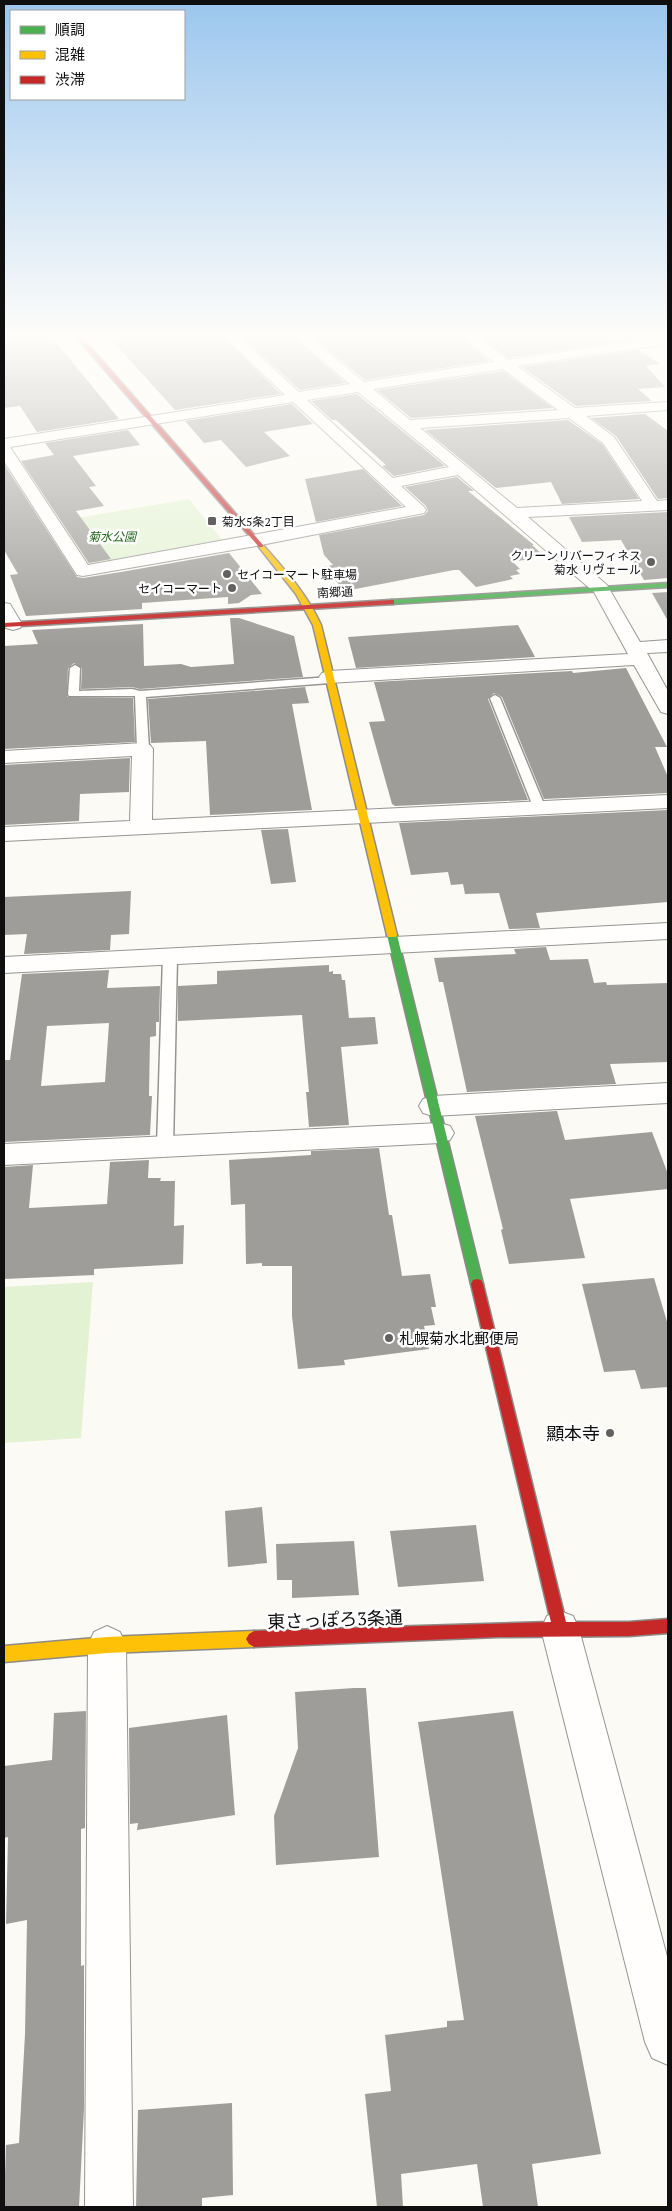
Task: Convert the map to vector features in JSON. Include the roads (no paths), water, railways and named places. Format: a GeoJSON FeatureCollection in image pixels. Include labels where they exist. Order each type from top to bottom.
{"type":"FeatureCollection","features":[{"type":"Feature","properties":{"kind":"street"},"geometry":{"type":"LineString","coordinates":[[4,443],[27,439]]}},
{"type":"Feature","properties":{"kind":"street"},"geometry":{"type":"LineString","coordinates":[[168,439],[295,586],[310,607],[317,625],[560,1629],[668,2042]]}},
{"type":"Feature","properties":{"kind":"street"},"geometry":{"type":"LineString","coordinates":[[4,449],[83,571],[418,510],[343,439]]}},
{"type":"Feature","properties":{"kind":"street"},"geometry":{"type":"LineString","coordinates":[[424,439],[601,589],[668,706]]}},
{"type":"Feature","properties":{"kind":"street"},"geometry":{"type":"LineString","coordinates":[[608,439],[660,505]]}},
{"type":"Feature","properties":{"kind":"street"},"geometry":{"type":"LineString","coordinates":[[391,483],[460,470]]}},
{"type":"Feature","properties":{"kind":"street"},"geometry":{"type":"LineString","coordinates":[[513,513],[660,505]]}},
{"type":"Feature","properties":{"kind":"street","name":"南郷通"},"geometry":{"type":"LineString","coordinates":[[8,625],[668,585]]}},
{"type":"Feature","properties":{"kind":"street"},"geometry":{"type":"LineString","coordinates":[[4,608],[8,625]]}},
{"type":"Feature","properties":{"kind":"street"},"geometry":{"type":"LineString","coordinates":[[329,679],[638,654],[668,646]]}},
{"type":"Feature","properties":{"kind":"street"},"geometry":{"type":"LineString","coordinates":[[4,757],[143,749],[141,827]]}},
{"type":"Feature","properties":{"kind":"street"},"geometry":{"type":"LineString","coordinates":[[4,834],[668,802]]}},
{"type":"Feature","properties":{"kind":"street"},"geometry":{"type":"LineString","coordinates":[[4,965],[668,931]]}},
{"type":"Feature","properties":{"kind":"street"},"geometry":{"type":"LineString","coordinates":[[433,1106],[668,1093]]}},
{"type":"Feature","properties":{"kind":"street"},"geometry":{"type":"LineString","coordinates":[[4,1155],[440,1133]]}},
{"type":"Feature","properties":{"kind":"street","name":"東さっぽろ3条通"},"geometry":{"type":"LineString","coordinates":[[4,1654],[107,1645],[498,1630],[668,1626]]}},
{"type":"Feature","properties":{"kind":"street"},"geometry":{"type":"LineString","coordinates":[[107,1645],[109,2207]]}},
{"type":"Feature","properties":{"kind":"lane"},"geometry":{"type":"LineString","coordinates":[[75,668],[73,694],[132,692],[140,694],[329,679]]}},
{"type":"Feature","properties":{"kind":"lane"},"geometry":{"type":"LineString","coordinates":[[140,694],[143,749]]}},
{"type":"Feature","properties":{"kind":"lane"},"geometry":{"type":"LineString","coordinates":[[495,698],[540,809]]}},
{"type":"Feature","properties":{"kind":"lane"},"geometry":{"type":"LineString","coordinates":[[165,1147],[170,957]]}},
{"type":"Feature","properties":{"kind":"place","name":"菊水5条2丁目"},"geometry":{"type":"Point","coordinates":[212,521]}},
{"type":"Feature","properties":{"kind":"place","name":"クリーンリバーフィネス 菊水 リヴェール"},"geometry":{"type":"Point","coordinates":[651,562]}},
{"type":"Feature","properties":{"kind":"place","name":"セイコーマート駐車場"},"geometry":{"type":"Point","coordinates":[227,574]}},
{"type":"Feature","properties":{"kind":"place","name":"セイコーマート"},"geometry":{"type":"Point","coordinates":[232,588]}},
{"type":"Feature","properties":{"kind":"place","name":"札幌菊水北郵便局"},"geometry":{"type":"Point","coordinates":[389,1338]}},
{"type":"Feature","properties":{"kind":"place","name":"顯本寺"},"geometry":{"type":"Point","coordinates":[610,1433]}},
{"type":"Feature","properties":{"kind":"park label","name":"菊水公園"},"geometry":{"type":"Point","coordinates":[112,536]}}]}
